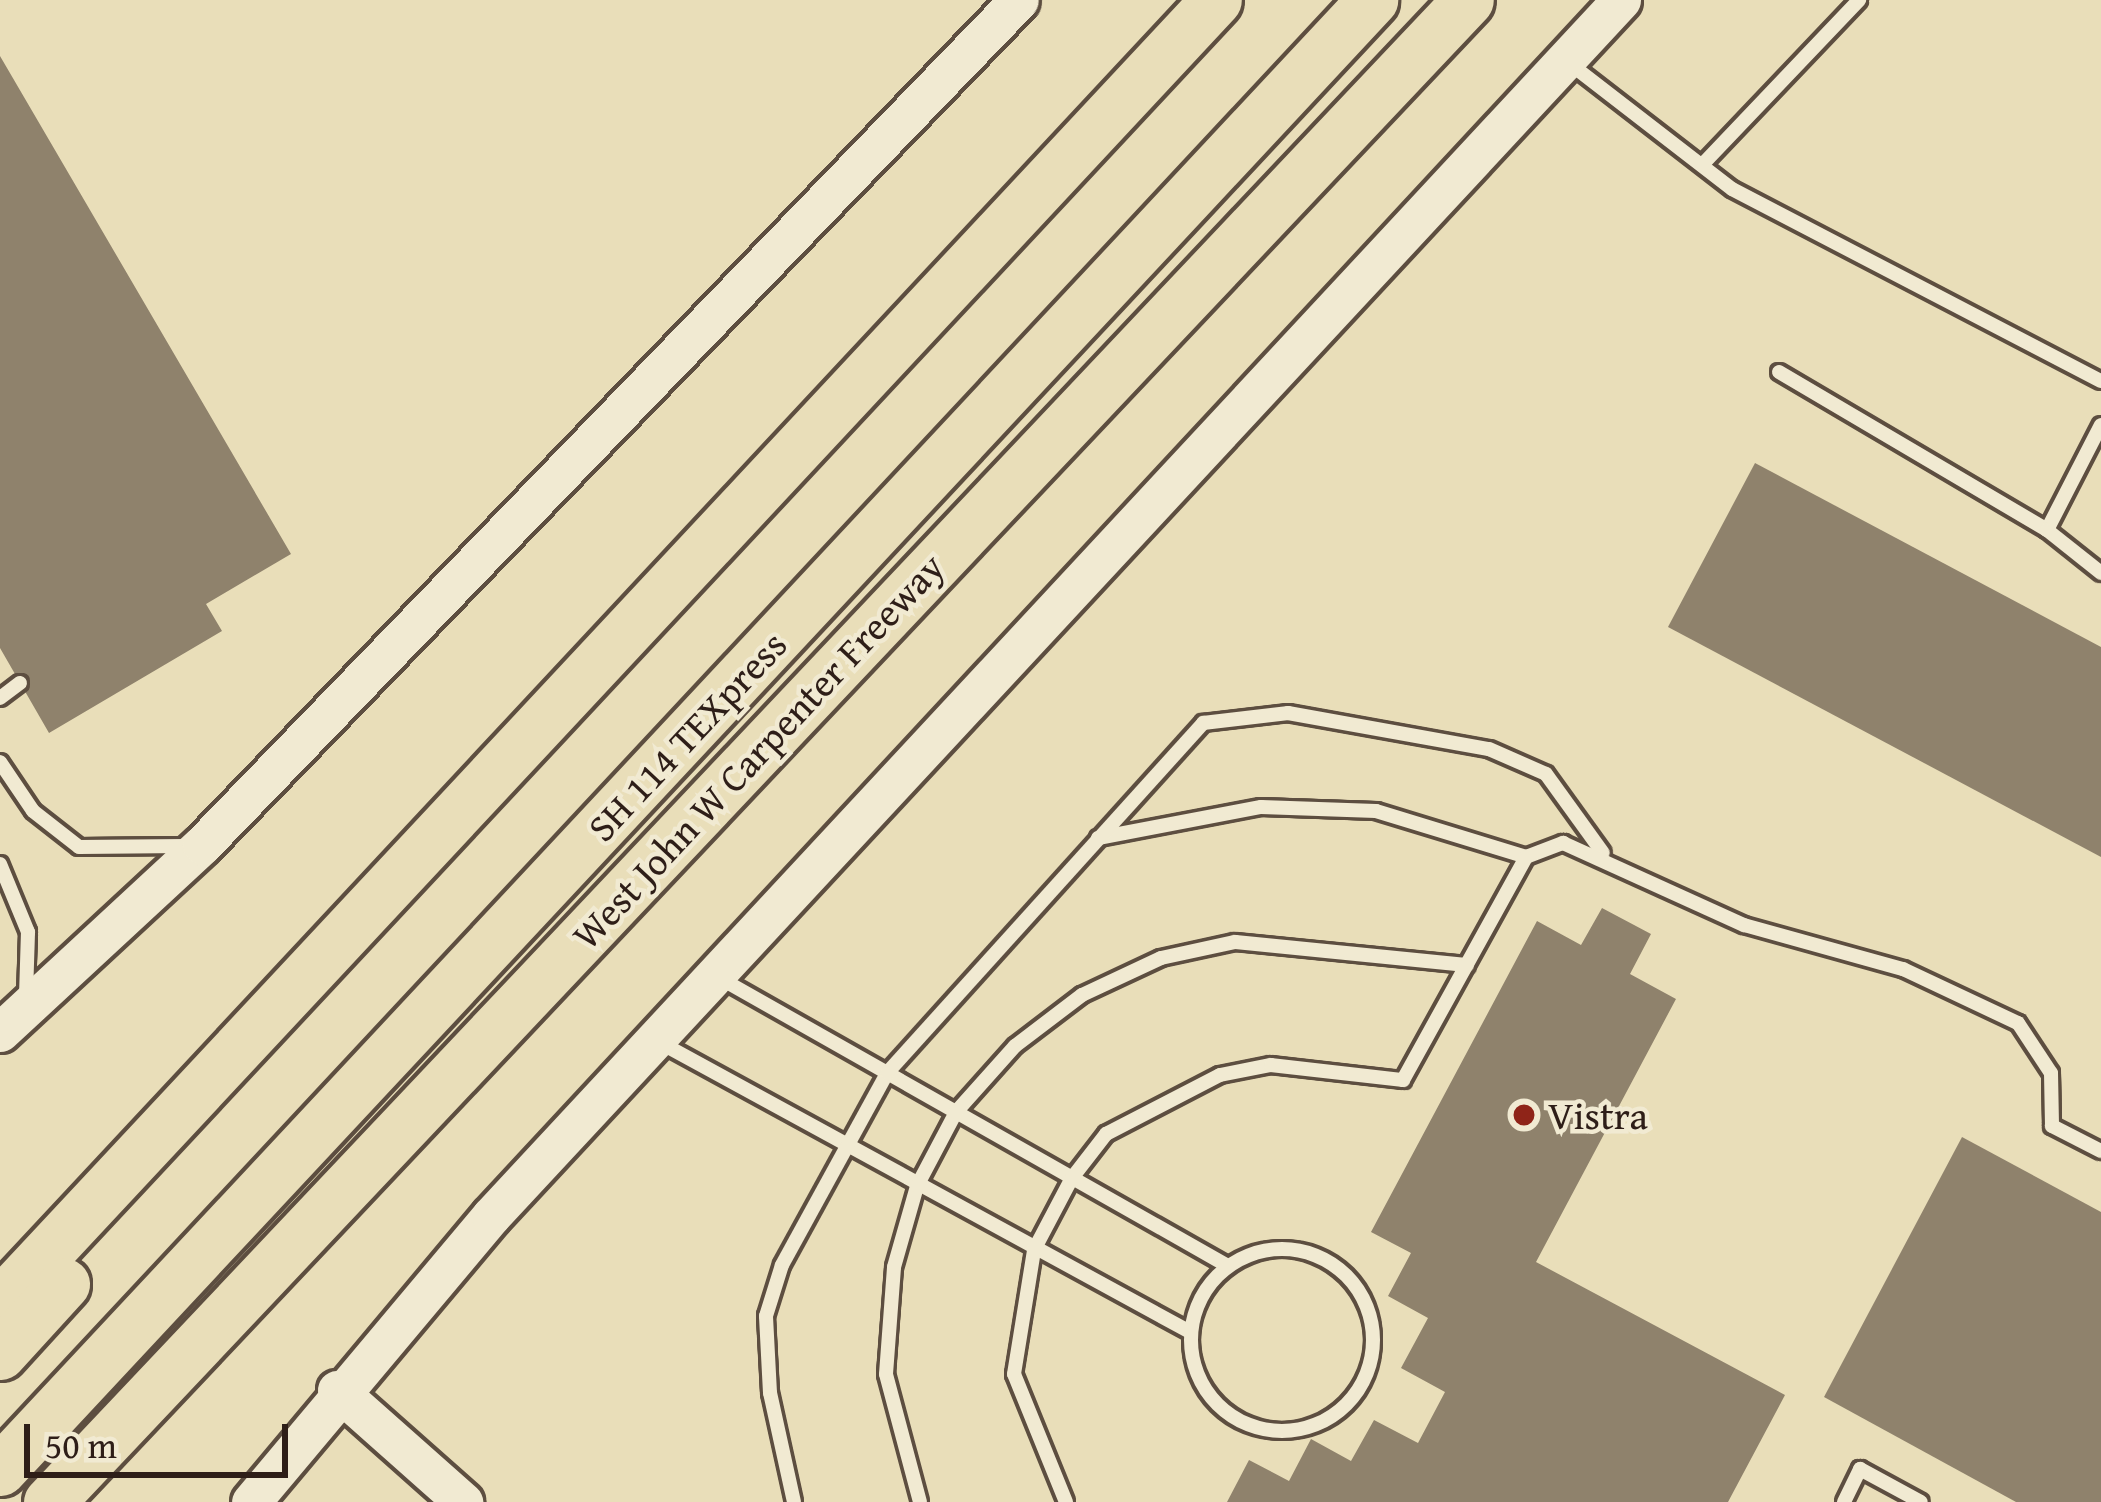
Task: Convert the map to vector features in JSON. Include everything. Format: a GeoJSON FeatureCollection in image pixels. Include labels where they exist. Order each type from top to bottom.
{"type":"FeatureCollection","features":[{"type":"Feature","properties":{"kind":"highway"},"geometry":{"type":"LineString","coordinates":[[0,1303],[1216,0]]}},
{"type":"Feature","properties":{"kind":"highway","name":"SH 114 TEXpress"},"geometry":{"type":"LineString","coordinates":[[0,1470],[1051,352],[1372,0]]}},
{"type":"Feature","properties":{"kind":"highway"},"geometry":{"type":"LineString","coordinates":[[1051,352],[1411,0]]}},
{"type":"Feature","properties":{"kind":"highway","name":"West John W Carpenter Freeway"},"geometry":{"type":"LineString","coordinates":[[49,1502],[1468,0]]}},
{"type":"Feature","properties":{"kind":"highway"},"geometry":{"type":"LineString","coordinates":[[0,1354],[107,1238],[131,1166]]}},
{"type":"Feature","properties":{"kind":"main road"},"geometry":{"type":"LineString","coordinates":[[13,1023],[202,845],[1019,0]]}},
{"type":"Feature","properties":{"kind":"main road"},"geometry":{"type":"LineString","coordinates":[[251,1502],[337,1390],[655,1039],[1621,0]]}},
{"type":"Feature","properties":{"kind":"main road"},"geometry":{"type":"LineString","coordinates":[[337,1390],[463,1502]]}},
{"type":"Feature","properties":{"kind":"lane"},"geometry":{"type":"LineString","coordinates":[[1702,165],[1858,0]]}},
{"type":"Feature","properties":{"kind":"lane"},"geometry":{"type":"LineString","coordinates":[[1564,60],[1702,165],[2101,381]]}},
{"type":"Feature","properties":{"kind":"lane"},"geometry":{"type":"LineString","coordinates":[[1779,372],[2047,530],[2101,573]]}},
{"type":"Feature","properties":{"kind":"lane"},"geometry":{"type":"LineString","coordinates":[[2047,530],[2101,425]]}},
{"type":"Feature","properties":{"kind":"lane"},"geometry":{"type":"LineString","coordinates":[[0,698],[20,683]]}},
{"type":"Feature","properties":{"kind":"lane"},"geometry":{"type":"LineString","coordinates":[[794,1502],[766,1316],[843,1148],[887,1073],[1203,723],[1288,713],[1489,748],[1546,774],[1603,853]]}},
{"type":"Feature","properties":{"kind":"lane"},"geometry":{"type":"LineString","coordinates":[[0,762],[33,811],[79,847],[202,845]]}},
{"type":"Feature","properties":{"kind":"lane"},"geometry":{"type":"LineString","coordinates":[[1096,838],[1261,806],[1376,811],[1526,857],[1563,843],[1603,853],[1744,925],[1903,969],[2018,1023],[2051,1072],[2052,1126],[2101,1151]]}},
{"type":"Feature","properties":{"kind":"lane"},"geometry":{"type":"LineString","coordinates":[[1066,1502],[1014,1374],[1034,1250],[1072,1178],[1106,1134],[1220,1075],[1271,1065],[1403,1080],[1526,857]]}},
{"type":"Feature","properties":{"kind":"lane"},"geometry":{"type":"LineString","coordinates":[[0,864],[28,932],[13,1023]]}},
{"type":"Feature","properties":{"kind":"lane"},"geometry":{"type":"LineString","coordinates":[[920,1502],[886,1356],[917,1186],[956,1112],[1082,995],[1161,958],[1234,942],[1467,964]]}},
{"type":"Feature","properties":{"kind":"lane"},"geometry":{"type":"LineString","coordinates":[[714,975],[1228,1266],[1296,1248],[1348,1276],[1373,1330],[1360,1388],[1313,1426],[1253,1427],[1205,1391],[1190,1332],[1228,1266]]}},
{"type":"Feature","properties":{"kind":"lane"},"geometry":{"type":"LineString","coordinates":[[655,1039],[843,1148],[1190,1332]]}},
{"type":"Feature","properties":{"kind":"lane"},"geometry":{"type":"LineString","coordinates":[[1844,1502],[1860,1469],[1921,1502]]}},
{"type":"Feature","properties":{"kind":"building"},"geometry":{"type":"Polygon","coordinates":[[[0,56],[291,554],[206,604],[222,631],[49,733],[0,648],[0,56]]]}},
{"type":"Feature","properties":{"kind":"building"},"geometry":{"type":"Polygon","coordinates":[[[1755,463],[2101,647],[2101,857],[1668,627],[1755,463]]]}},
{"type":"Feature","properties":{"kind":"building","name":"Vistra"},"geometry":{"type":"Polygon","coordinates":[[[1602,908],[1651,934],[1630,974],[1676,999],[1536,1262],[1785,1395],[1728,1502],[1227,1502],[1249,1460],[1289,1481],[1311,1439],[1351,1461],[1374,1420],[1418,1443],[1445,1392],[1401,1368],[1428,1318],[1388,1296],[1411,1253],[1371,1232],[1537,921],[1581,945],[1602,908]]]}},
{"type":"Feature","properties":{"kind":"building"},"geometry":{"type":"Polygon","coordinates":[[[1962,1137],[2101,1212],[2101,1502],[2016,1502],[1824,1397],[1962,1137]]]}},
{"type":"Feature","properties":{"kind":"place","name":"Vistra"},"geometry":{"type":"Point","coordinates":[1524,1115]}}]}
